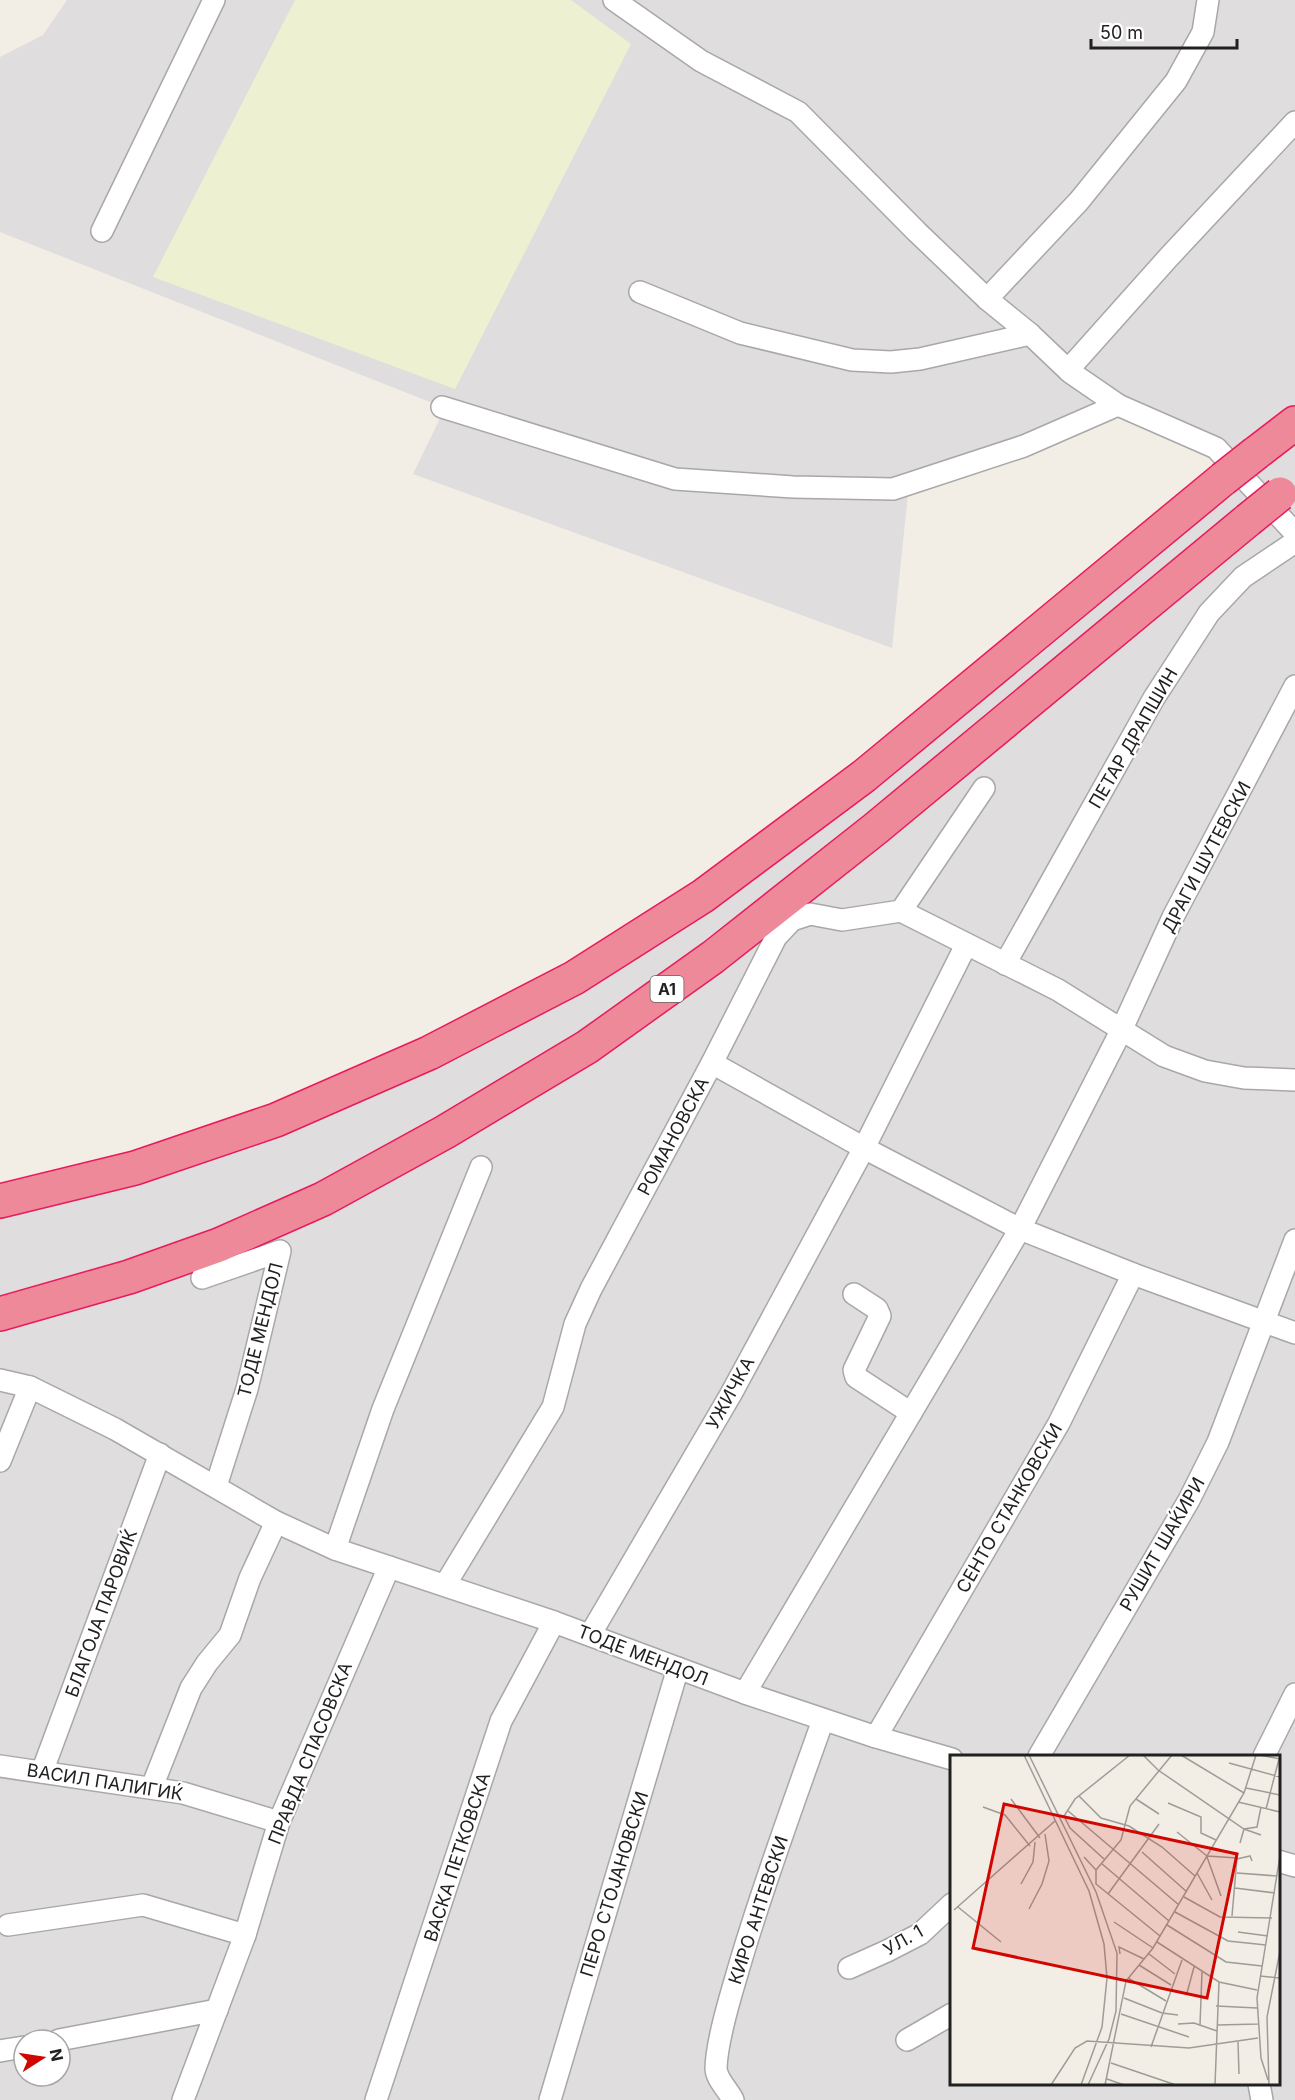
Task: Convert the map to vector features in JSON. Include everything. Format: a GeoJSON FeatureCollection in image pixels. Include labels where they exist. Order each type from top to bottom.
{"type":"FeatureCollection","features":[{"type":"Feature","properties":{"kind":"highway"},"geometry":{"type":"LineString","coordinates":[[0,1201],[135,1168],[276,1120],[429,1053],[574,978],[704,896],[864,776],[1223,479],[1295,423]]}},
{"type":"Feature","properties":{"kind":"highway","name":"A1"},"geometry":{"type":"LineString","coordinates":[[0,1314],[141,1273],[219,1245],[323,1199],[445,1132],[587,1047],[713,957],[876,829],[1287,488]]}},
{"type":"Feature","properties":{"kind":"street"},"geometry":{"type":"LineString","coordinates":[[102,231],[214,0]]}},
{"type":"Feature","properties":{"kind":"street"},"geometry":{"type":"LineString","coordinates":[[614,0],[701,61],[798,112],[987,299],[1030,334],[1068,370],[1118,405],[1216,448],[1295,533]]}},
{"type":"Feature","properties":{"kind":"street"},"geometry":{"type":"LineString","coordinates":[[987,299],[1079,201],[1176,81],[1203,32],[1208,0]]}},
{"type":"Feature","properties":{"kind":"street"},"geometry":{"type":"LineString","coordinates":[[1068,370],[1167,258],[1295,122]]}},
{"type":"Feature","properties":{"kind":"street"},"geometry":{"type":"LineString","coordinates":[[640,292],[740,333],[852,360],[891,362],[920,359],[1030,334]]}},
{"type":"Feature","properties":{"kind":"street"},"geometry":{"type":"LineString","coordinates":[[442,407],[675,479],[793,487],[893,489],[1024,446],[1118,405]]}},
{"type":"Feature","properties":{"kind":"street","name":"ПЕТАР ДРАПШИН"},"geometry":{"type":"LineString","coordinates":[[1005,964],[1154,698],[1209,614],[1243,576],[1295,542]]}},
{"type":"Feature","properties":{"kind":"street","name":"ДРАГИ ШУТЕВСКИ"},"geometry":{"type":"LineString","coordinates":[[745,1693],[1020,1229],[1121,1030],[1173,917],[1295,686]]}},
{"type":"Feature","properties":{"kind":"street"},"geometry":{"type":"LineString","coordinates":[[984,788],[901,911],[1058,990],[1164,1056],[1205,1071],[1244,1078],[1295,1080]]}},
{"type":"Feature","properties":{"kind":"street","name":"РОМАНОВСКА"},"geometry":{"type":"LineString","coordinates":[[445,1586],[553,1407],[575,1324],[591,1289],[712,1063],[776,937],[792,920],[810,914],[842,920],[901,911]]}},
{"type":"Feature","properties":{"kind":"street","name":"УЖИЧКА"},"geometry":{"type":"LineString","coordinates":[[590,1635],[731,1394],[864,1148],[966,945]]}},
{"type":"Feature","properties":{"kind":"street"},"geometry":{"type":"LineString","coordinates":[[712,1063],[864,1148],[1020,1229],[1133,1274],[1295,1333]]}},
{"type":"Feature","properties":{"kind":"street"},"geometry":{"type":"LineString","coordinates":[[335,1549],[383,1409],[481,1167]]}},
{"type":"Feature","properties":{"kind":"street","name":"РУШИТ ШАЌИРИ"},"geometry":{"type":"LineString","coordinates":[[1040,1755],[1189,1500],[1218,1442],[1295,1240]]}},
{"type":"Feature","properties":{"kind":"street","name":"ТОДЕ МЕНДОЛ"},"geometry":{"type":"LineString","coordinates":[[202,1278],[280,1251],[247,1389],[216,1486]]}},
{"type":"Feature","properties":{"kind":"street","name":"СЕНТО СТАНКОВСКИ"},"geometry":{"type":"LineString","coordinates":[[876,1737],[1059,1423],[1133,1274]]}},
{"type":"Feature","properties":{"kind":"street"},"geometry":{"type":"LineString","coordinates":[[854,1294],[877,1309],[880,1316],[854,1370],[856,1377],[911,1413]]}},
{"type":"Feature","properties":{"kind":"street","name":"ТОДЕ МЕНДОЛ"},"geometry":{"type":"LineString","coordinates":[[0,1380],[30,1387],[115,1429],[276,1522],[335,1549],[554,1622],[823,1720],[950,1759]]}},
{"type":"Feature","properties":{"kind":"street"},"geometry":{"type":"LineString","coordinates":[[0,1461],[30,1387]]}},
{"type":"Feature","properties":{"kind":"street","name":"БЛАГОЈА ПАРОВИЌ"},"geometry":{"type":"LineString","coordinates":[[42,1772],[160,1454]]}},
{"type":"Feature","properties":{"kind":"street"},"geometry":{"type":"LineString","coordinates":[[152,1787],[191,1688],[207,1663],[230,1635],[250,1578],[276,1522]]}},
{"type":"Feature","properties":{"kind":"street","name":"ПРАВДА СПАСОВСКА"},"geometry":{"type":"LineString","coordinates":[[183,2100],[245,1935],[279,1822],[389,1567]]}},
{"type":"Feature","properties":{"kind":"street","name":"ВАСКА ПЕТКОВСКА"},"geometry":{"type":"LineString","coordinates":[[376,2100],[501,1720],[554,1622]]}},
{"type":"Feature","properties":{"kind":"street","name":"ПЕРО СТОЈАНОВСКИ"},"geometry":{"type":"LineString","coordinates":[[550,2100],[678,1668]]}},
{"type":"Feature","properties":{"kind":"street"},"geometry":{"type":"LineString","coordinates":[[1264,1755],[1295,1694]]}},
{"type":"Feature","properties":{"kind":"street","name":"КИРО АНТЕВСКИ"},"geometry":{"type":"LineString","coordinates":[[734,2100],[717,2074],[716,2068],[723,2029],[754,1919],[823,1720]]}},
{"type":"Feature","properties":{"kind":"street","name":"ВАСИЛ ПАЛИГИЌ"},"geometry":{"type":"LineString","coordinates":[[0,1766],[183,1793],[279,1822]]}},
{"type":"Feature","properties":{"kind":"street"},"geometry":{"type":"LineString","coordinates":[[1280,1862],[1295,1866]]}},
{"type":"Feature","properties":{"kind":"street"},"geometry":{"type":"LineString","coordinates":[[8,1925],[143,1905],[245,1935]]}},
{"type":"Feature","properties":{"kind":"street","name":"УЛ. 1"},"geometry":{"type":"LineString","coordinates":[[849,1968],[920,1934],[950,1905]]}},
{"type":"Feature","properties":{"kind":"street"},"geometry":{"type":"LineString","coordinates":[[72,2038],[217,2010]]}},
{"type":"Feature","properties":{"kind":"street"},"geometry":{"type":"LineString","coordinates":[[907,2040],[950,2015]]}},
{"type":"Feature","properties":{"kind":"street"},"geometry":{"type":"LineString","coordinates":[[1259,2085],[1262,2100]]}},
{"type":"Feature","properties":{"kind":"shaded area"},"geometry":{"type":"Polygon","coordinates":[[[67,0],[1295,0],[1295,2100],[0,2100],[0,1201],[276,1120],[703,896],[1223,479],[1216,448],[1118,405],[909,484],[892,648],[413,474],[445,408],[0,232],[0,57],[43,35],[67,0]]]}},
{"type":"Feature","properties":{"kind":"green space"},"geometry":{"type":"Polygon","coordinates":[[[295,0],[571,0],[631,44],[455,389],[153,277],[295,0]]]}}]}
